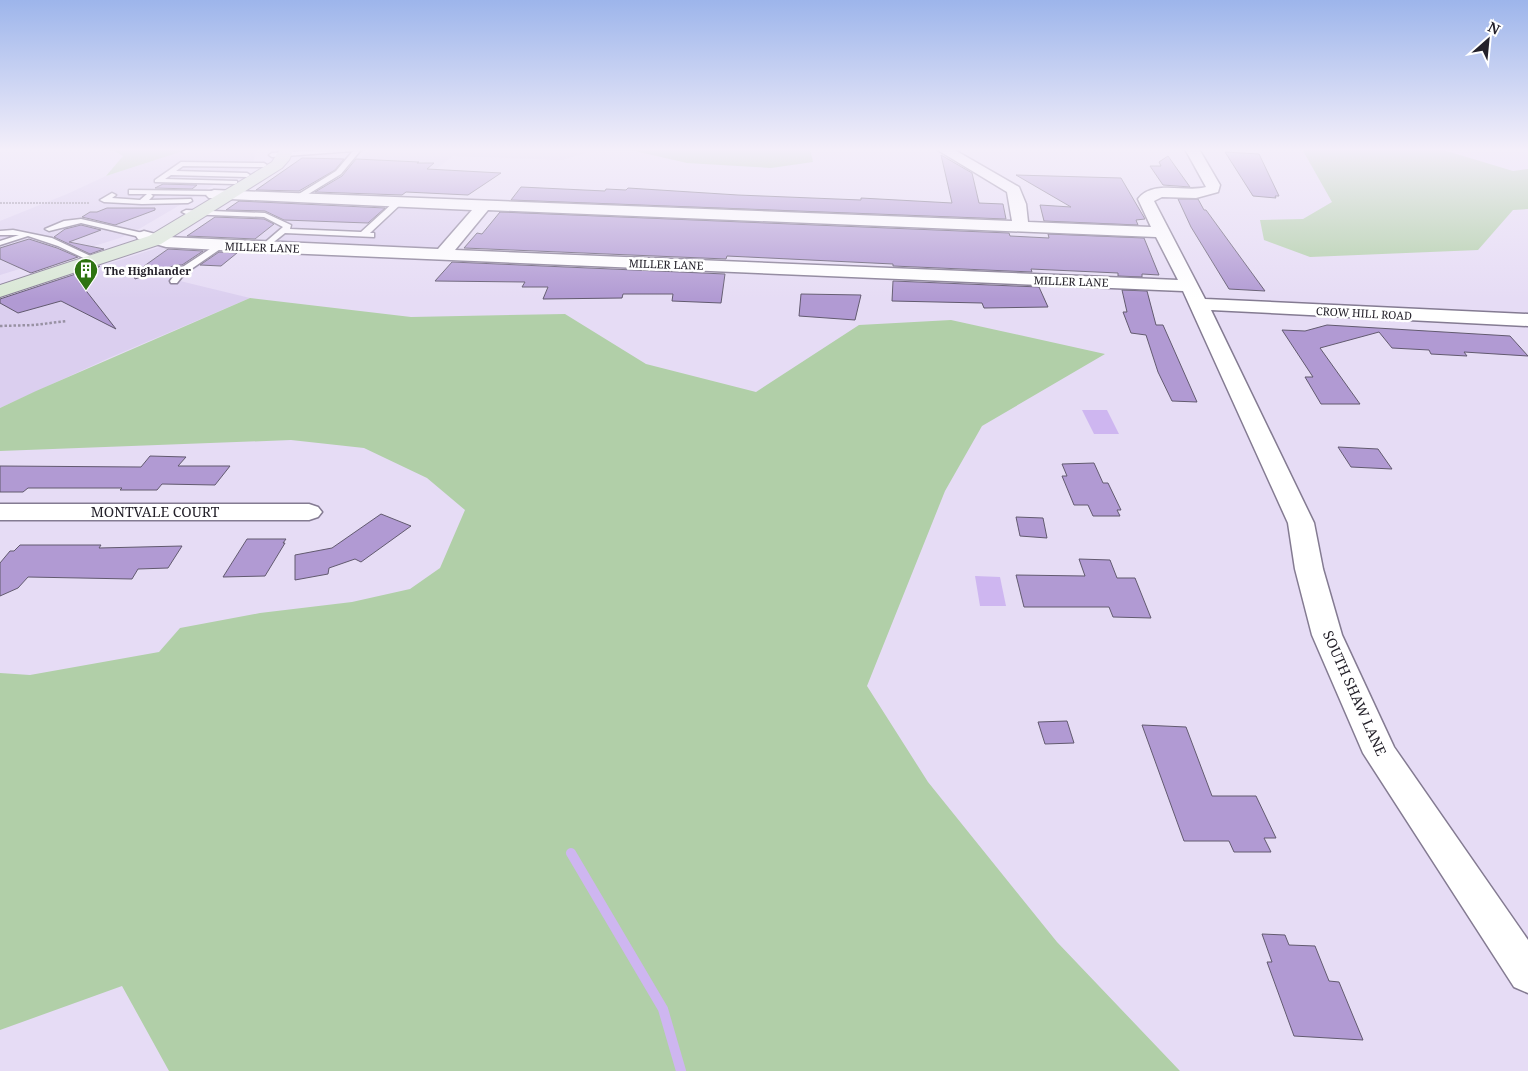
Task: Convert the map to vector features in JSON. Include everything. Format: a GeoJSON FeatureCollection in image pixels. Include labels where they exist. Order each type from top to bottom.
{"type":"FeatureCollection","features":[{"type":"Feature","properties":{"kind":"main road"},"geometry":{"type":"LineString","coordinates":[[0,291],[150,238],[212,199]]}},
{"type":"Feature","properties":{"kind":"main road"},"geometry":{"type":"LineString","coordinates":[[0,284],[91,258]]}},
{"type":"Feature","properties":{"kind":"street"},"geometry":{"type":"LineString","coordinates":[[297,199],[1162,232]]}},
{"type":"Feature","properties":{"kind":"street"},"geometry":{"type":"LineString","coordinates":[[1017,199],[1020,227]]}},
{"type":"Feature","properties":{"kind":"street","name":"SOUTH SHAW LANE"},"geometry":{"type":"LineString","coordinates":[[1146,199],[1194,295],[1301,523],[1309,568],[1327,635],[1380,753],[1528,974]]}},
{"type":"Feature","properties":{"kind":"street"},"geometry":{"type":"LineString","coordinates":[[443,254],[483,206]]}},
{"type":"Feature","properties":{"kind":"street","name":"MILLER LANE"},"geometry":{"type":"LineString","coordinates":[[150,238],[166,242],[443,254],[1194,295]]}},
{"type":"Feature","properties":{"kind":"street","name":"CROW HILL ROAD"},"geometry":{"type":"LineString","coordinates":[[1194,295],[1528,320]]}},
{"type":"Feature","properties":{"kind":"street","name":"MONTVALE COURT"},"geometry":{"type":"LineString","coordinates":[[0,512],[309,512]]}},
{"type":"Feature","properties":{"kind":"lane"},"geometry":{"type":"LineString","coordinates":[[106,199],[104,200],[142,202],[180,199]]}},
{"type":"Feature","properties":{"kind":"lane"},"geometry":{"type":"LineString","coordinates":[[142,202],[146,199]]}},
{"type":"Feature","properties":{"kind":"lane"},"geometry":{"type":"LineString","coordinates":[[225,199],[265,215],[288,227],[265,247]]}},
{"type":"Feature","properties":{"kind":"lane"},"geometry":{"type":"LineString","coordinates":[[363,235],[398,203]]}},
{"type":"Feature","properties":{"kind":"lane"},"geometry":{"type":"LineString","coordinates":[[49,229],[81,221],[150,238]]}},
{"type":"Feature","properties":{"kind":"lane"},"geometry":{"type":"LineString","coordinates":[[283,231],[372,235],[355,250]]}},
{"type":"Feature","properties":{"kind":"lane"},"geometry":{"type":"LineString","coordinates":[[0,233],[16,232],[31,234],[91,258]]}},
{"type":"Feature","properties":{"kind":"lane"},"geometry":{"type":"LineString","coordinates":[[0,244],[31,234]]}},
{"type":"Feature","properties":{"kind":"lane"},"geometry":{"type":"LineString","coordinates":[[174,281],[181,272],[222,245]]}},
{"type":"Feature","properties":{"kind":"path"},"geometry":{"type":"LineString","coordinates":[[0,326],[67,321]]}},
{"type":"Feature","properties":{"kind":"shaded area"},"geometry":{"type":"Polygon","coordinates":[[[55,199],[190,199],[120,238],[0,275],[0,221],[55,199]]]}},
{"type":"Feature","properties":{"kind":"shaded area"},"geometry":{"type":"Polygon","coordinates":[[[251,202],[473,210],[439,249],[185,237],[232,206],[251,202]]]}},
{"type":"Feature","properties":{"kind":"shaded area"},"geometry":{"type":"Polygon","coordinates":[[[160,247],[227,250],[193,270],[180,281],[250,298],[109,358],[0,408],[0,299],[160,247]]]}},
{"type":"Feature","properties":{"kind":"shaded area"},"geometry":{"type":"Polygon","coordinates":[[[1082,410],[1107,410],[1119,434],[1094,434],[1082,410]]]}},
{"type":"Feature","properties":{"kind":"shaded area"},"geometry":{"type":"Polygon","coordinates":[[[975,576],[1000,577],[1006,606],[980,606],[975,576]]]}},
{"type":"Feature","properties":{"kind":"green space"},"geometry":{"type":"Polygon","coordinates":[[[1330,199],[1528,199],[1528,209],[1513,210],[1478,250],[1310,257],[1264,240],[1260,220],[1303,219],[1332,202],[1330,199]]]}},
{"type":"Feature","properties":{"kind":"green space"},"geometry":{"type":"Polygon","coordinates":[[[250,298],[411,317],[565,314],[646,364],[756,392],[859,325],[951,320],[1105,354],[982,426],[945,491],[867,686],[928,782],[1057,942],[1180,1071],[169,1071],[122,986],[0,1030],[0,673],[30,675],[159,652],[180,628],[260,613],[352,602],[410,589],[440,568],[465,510],[427,478],[364,448],[291,440],[0,451],[0,408],[250,298]]]}},
{"type":"Feature","properties":{"kind":"building"},"geometry":{"type":"Polygon","coordinates":[[[879,199],[952,203],[951,199],[978,199],[979,203],[1003,204],[1006,219],[511,200],[879,199]]]}},
{"type":"Feature","properties":{"kind":"building"},"geometry":{"type":"Polygon","coordinates":[[[1057,199],[1133,199],[1145,219],[1136,220],[1138,225],[1044,221],[1040,205],[1071,207],[1057,199]]]}},
{"type":"Feature","properties":{"kind":"building"},"geometry":{"type":"Polygon","coordinates":[[[1178,199],[1198,199],[1204,210],[1206,210],[1265,291],[1229,289],[1191,227],[1178,199]]]}},
{"type":"Feature","properties":{"kind":"building"},"geometry":{"type":"Polygon","coordinates":[[[239,201],[385,208],[368,223],[284,220],[265,211],[226,210],[239,201]]]}},
{"type":"Feature","properties":{"kind":"building"},"geometry":{"type":"Polygon","coordinates":[[[107,208],[155,208],[155,210],[115,225],[82,217],[90,212],[97,212],[107,208]]]}},
{"type":"Feature","properties":{"kind":"building"},"geometry":{"type":"Polygon","coordinates":[[[500,212],[1009,233],[1010,236],[1049,238],[1048,234],[1144,238],[1159,275],[1142,274],[1142,277],[1118,276],[1118,273],[1031,269],[1032,272],[727,256],[726,259],[464,248],[477,233],[482,234],[500,212]]]}},
{"type":"Feature","properties":{"kind":"building"},"geometry":{"type":"Polygon","coordinates":[[[215,217],[264,219],[274,224],[255,239],[187,236],[215,217]]]}},
{"type":"Feature","properties":{"kind":"building"},"geometry":{"type":"Polygon","coordinates":[[[81,225],[101,230],[69,242],[104,249],[90,254],[54,237],[65,229],[81,225]]]}},
{"type":"Feature","properties":{"kind":"building"},"geometry":{"type":"Polygon","coordinates":[[[29,239],[78,257],[31,273],[0,259],[0,248],[29,239]]]}},
{"type":"Feature","properties":{"kind":"building"},"geometry":{"type":"Polygon","coordinates":[[[168,249],[203,251],[182,265],[176,265],[135,279],[133,274],[168,249]]]}},
{"type":"Feature","properties":{"kind":"building"},"geometry":{"type":"Polygon","coordinates":[[[219,252],[237,253],[221,266],[200,265],[219,252]]]}},
{"type":"Feature","properties":{"kind":"building"},"geometry":{"type":"Polygon","coordinates":[[[452,262],[725,274],[721,303],[672,301],[673,294],[623,294],[622,298],[543,299],[548,287],[522,287],[525,282],[435,281],[452,262]]]}},
{"type":"Feature","properties":{"kind":"building"},"geometry":{"type":"Polygon","coordinates":[[[100,266],[80,283],[116,329],[61,301],[18,313],[0,303],[0,299],[100,266]]]}},
{"type":"Feature","properties":{"kind":"building"},"geometry":{"type":"Polygon","coordinates":[[[893,281],[1039,287],[1048,307],[984,308],[982,303],[892,301],[893,281]]]}},
{"type":"Feature","properties":{"kind":"building"},"geometry":{"type":"Polygon","coordinates":[[[1122,290],[1147,291],[1156,325],[1163,325],[1197,402],[1172,401],[1158,372],[1146,335],[1131,333],[1123,312],[1127,312],[1122,290]]]}},
{"type":"Feature","properties":{"kind":"building"},"geometry":{"type":"Polygon","coordinates":[[[801,294],[861,295],[855,320],[799,316],[801,294]]]}},
{"type":"Feature","properties":{"kind":"building"},"geometry":{"type":"Polygon","coordinates":[[[1327,325],[1510,336],[1528,356],[1464,352],[1467,356],[1431,354],[1429,350],[1392,348],[1379,332],[1320,348],[1360,404],[1321,404],[1305,377],[1313,377],[1282,330],[1305,331],[1327,325]]]}},
{"type":"Feature","properties":{"kind":"building"},"geometry":{"type":"Polygon","coordinates":[[[1338,447],[1378,449],[1392,469],[1351,467],[1338,447]]]}},
{"type":"Feature","properties":{"kind":"building"},"geometry":{"type":"Polygon","coordinates":[[[150,456],[186,457],[178,466],[230,466],[215,485],[162,484],[157,490],[28,488],[23,492],[0,492],[0,466],[141,467],[150,456]]]}},
{"type":"Feature","properties":{"kind":"building"},"geometry":{"type":"Polygon","coordinates":[[[1094,463],[1103,483],[1108,483],[1121,510],[1117,510],[1120,516],[1093,516],[1088,505],[1074,505],[1062,476],[1067,476],[1062,464],[1094,463]]]}},
{"type":"Feature","properties":{"kind":"building"},"geometry":{"type":"Polygon","coordinates":[[[381,514],[411,526],[361,562],[355,559],[329,568],[328,574],[295,580],[295,555],[332,548],[381,514]]]}},
{"type":"Feature","properties":{"kind":"building"},"geometry":{"type":"Polygon","coordinates":[[[1016,517],[1043,518],[1047,538],[1020,536],[1016,517]]]}},
{"type":"Feature","properties":{"kind":"building"},"geometry":{"type":"Polygon","coordinates":[[[247,539],[286,539],[265,576],[223,577],[247,539]]]}},
{"type":"Feature","properties":{"kind":"building"},"geometry":{"type":"Polygon","coordinates":[[[20,545],[101,545],[99,548],[182,546],[168,568],[138,569],[132,579],[28,577],[18,588],[0,596],[0,563],[10,551],[14,551],[20,545]]]}},
{"type":"Feature","properties":{"kind":"building"},"geometry":{"type":"Polygon","coordinates":[[[1079,559],[1110,560],[1117,578],[1135,578],[1151,618],[1113,617],[1109,607],[1024,607],[1016,575],[1085,576],[1079,559]]]}},
{"type":"Feature","properties":{"kind":"building"},"geometry":{"type":"Polygon","coordinates":[[[1067,721],[1074,743],[1045,744],[1038,722],[1067,721]]]}},
{"type":"Feature","properties":{"kind":"building"},"geometry":{"type":"Polygon","coordinates":[[[1142,725],[1186,727],[1212,796],[1256,796],[1276,838],[1264,838],[1271,852],[1234,852],[1229,841],[1184,841],[1142,725]]]}},
{"type":"Feature","properties":{"kind":"building"},"geometry":{"type":"Polygon","coordinates":[[[1262,934],[1285,935],[1289,945],[1315,946],[1329,981],[1339,982],[1363,1040],[1294,1036],[1267,962],[1272,962],[1262,934]]]}},
{"type":"Feature","properties":{"kind":"waterway"},"geometry":{"type":"LineString","coordinates":[[571,853],[663,1009],[681,1071]]}},
{"type":"Feature","properties":{"kind":"place","name":"The Highlander"},"geometry":{"type":"Point","coordinates":[86,291]}}]}
